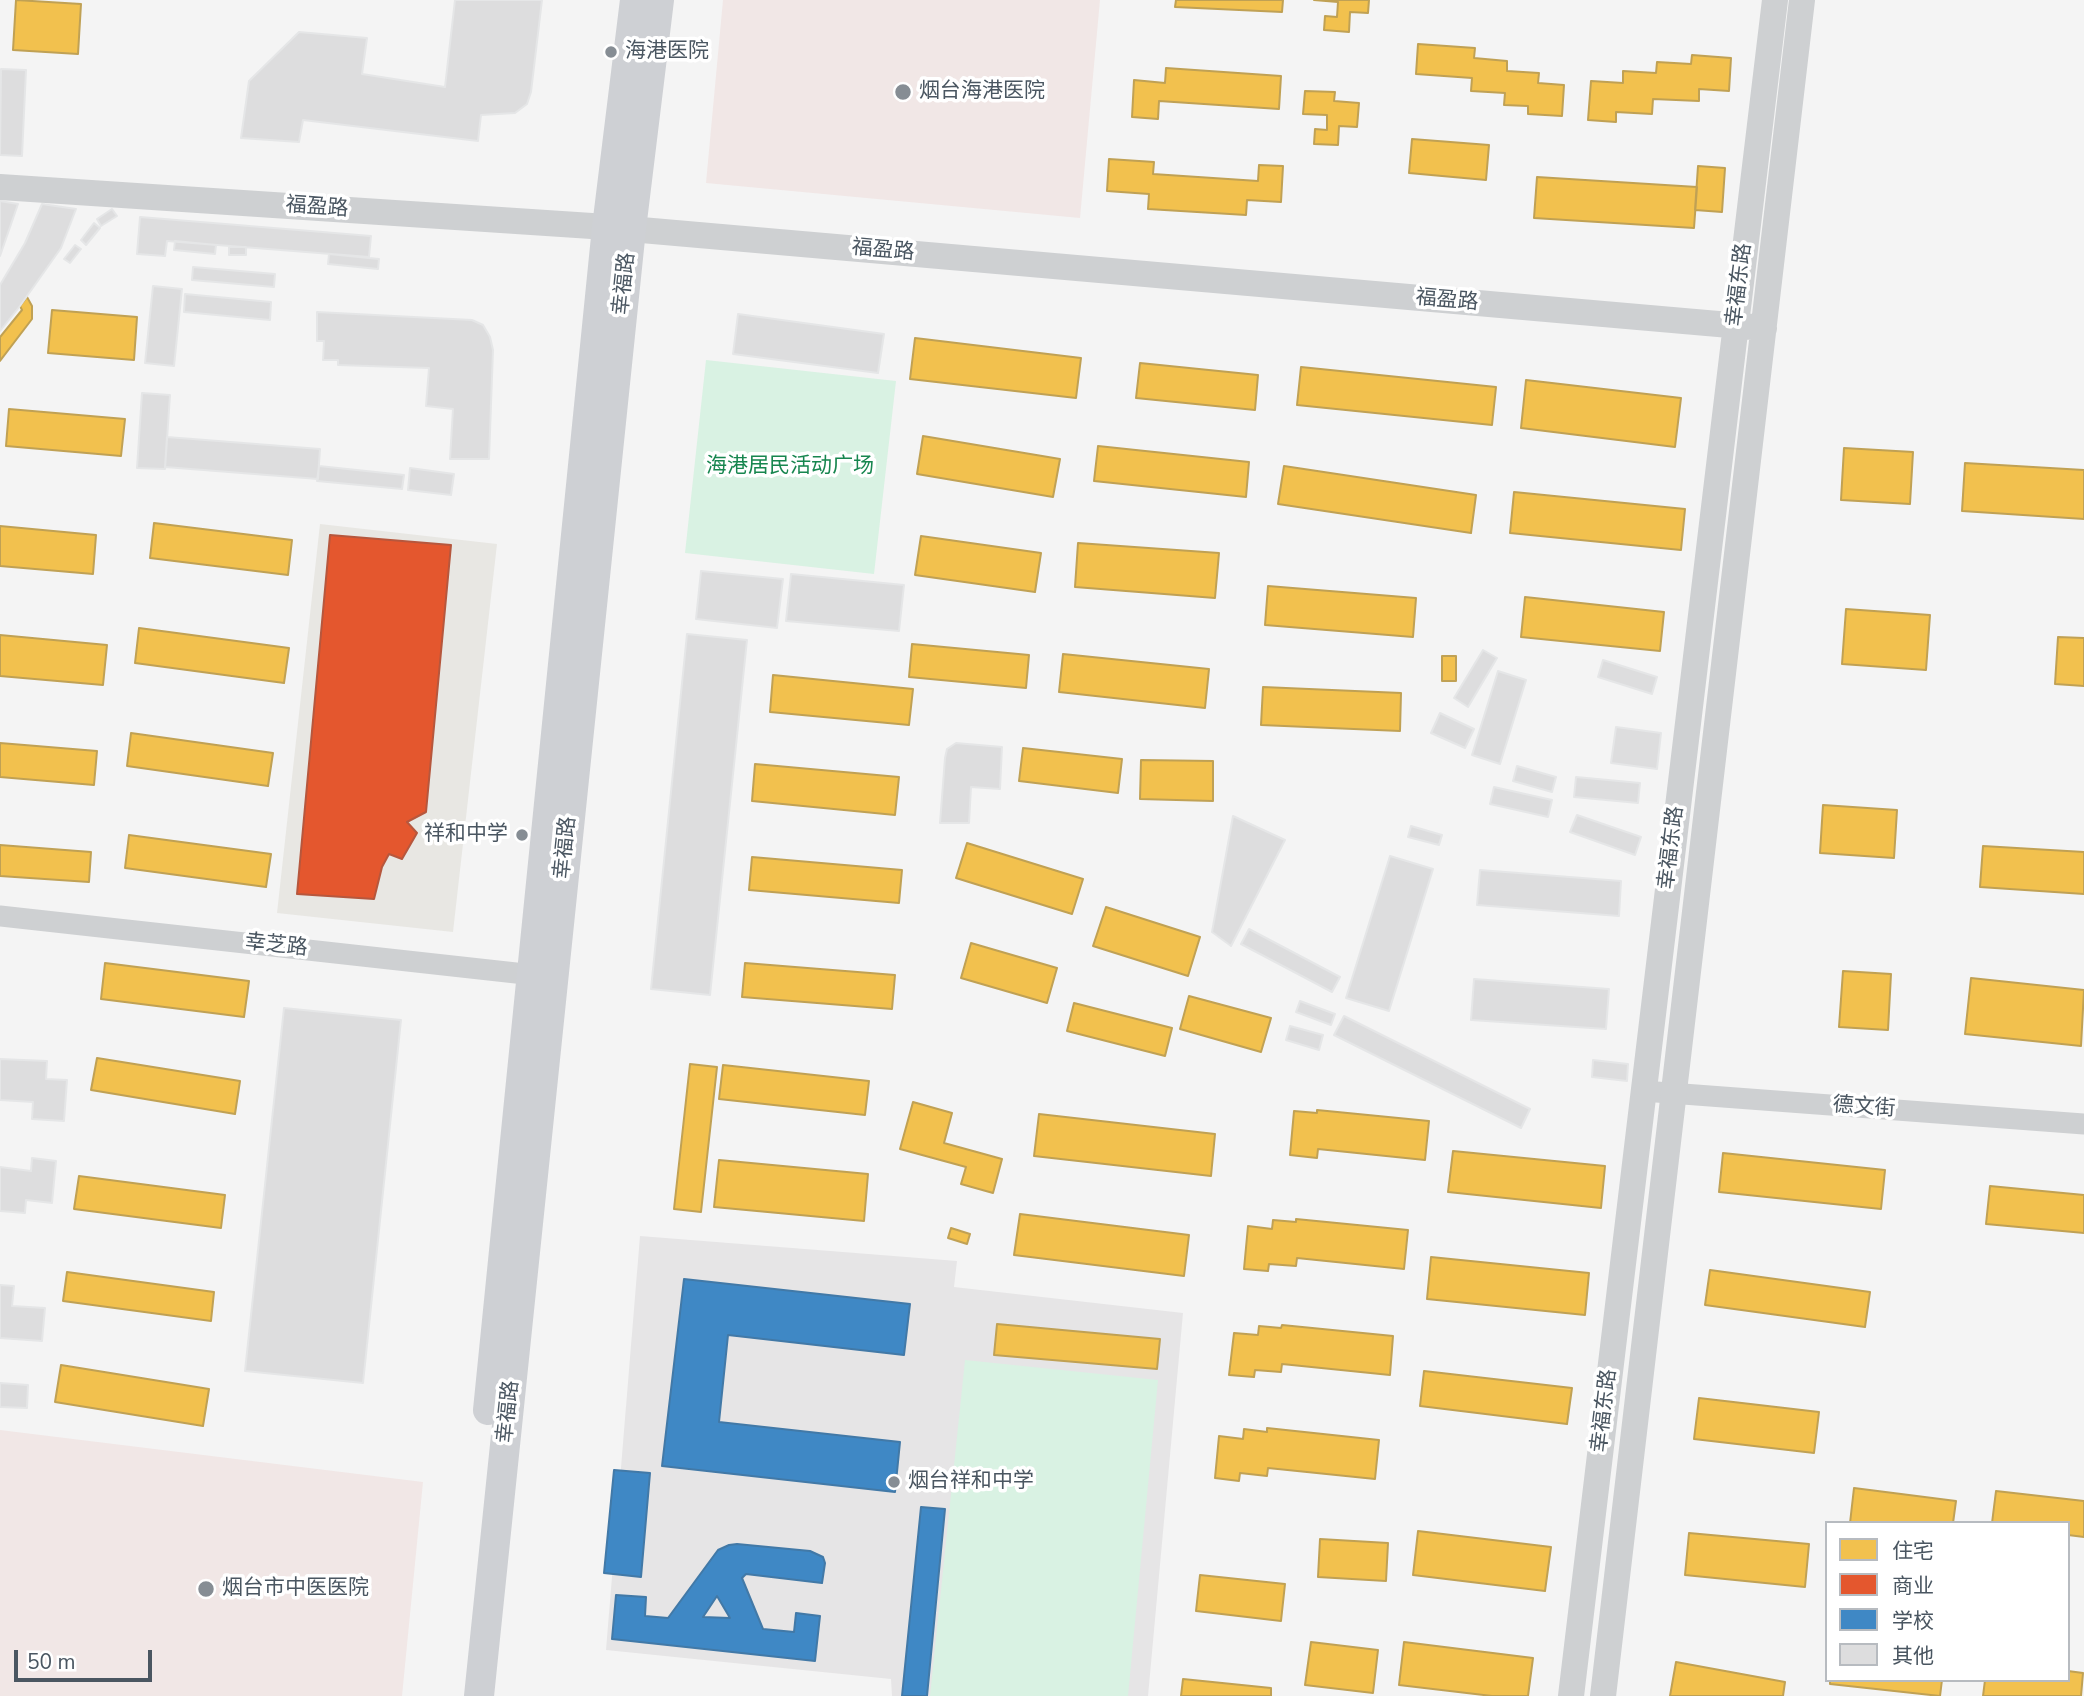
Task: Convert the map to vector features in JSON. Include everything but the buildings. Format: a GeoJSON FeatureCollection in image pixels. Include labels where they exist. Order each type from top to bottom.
{"type":"FeatureCollection","features":[{"type":"Feature","properties":{"kind":"main road","name":"幸福路"},"geometry":{"type":"LineString","coordinates":[[458,1696],[541,976],[619,228],[635,0]]}},
{"type":"Feature","properties":{"kind":"main road","name":"幸福路"},"geometry":{"type":"LineString","coordinates":[[619,228],[659,0]]}},
{"type":"Feature","properties":{"kind":"main road","name":"幸福路"},"geometry":{"type":"LineString","coordinates":[[479,1696],[506,1448],[541,976]]}},
{"type":"Feature","properties":{"kind":"street","name":"幸福东路"},"geometry":{"type":"LineString","coordinates":[[1571,1696],[1775,0]]}},
{"type":"Feature","properties":{"kind":"street","name":"幸福东路"},"geometry":{"type":"LineString","coordinates":[[1603,1696],[1802,0]]}},
{"type":"Feature","properties":{"kind":"street","name":"福盈路"},"geometry":{"type":"LineString","coordinates":[[0,187],[619,228],[1764,328]]}},
{"type":"Feature","properties":{"kind":"street","name":"幸芝路"},"geometry":{"type":"LineString","coordinates":[[0,916],[541,976]]}},
{"type":"Feature","properties":{"kind":"street","name":"德文街"},"geometry":{"type":"LineString","coordinates":[[1643,1091],[2084,1124]]}},
{"type":"Feature","properties":{"kind":"shaded area","name":"烟台海港医院"},"geometry":{"type":"Polygon","coordinates":[[[723,0],[1100,0],[1080,218],[706,183],[723,0]]]}},
{"type":"Feature","properties":{"kind":"shaded area"},"geometry":{"type":"Polygon","coordinates":[[[320,524],[497,544],[453,932],[277,913],[320,524]]]}},
{"type":"Feature","properties":{"kind":"shaded area","name":"烟台祥和中学"},"geometry":{"type":"Polygon","coordinates":[[[640,1236],[957,1261],[954,1287],[1183,1313],[1148,1696],[892,1696],[891,1679],[606,1650],[640,1236]]]}},
{"type":"Feature","properties":{"kind":"shaded area","name":"烟台市中医医院"},"geometry":{"type":"Polygon","coordinates":[[[0,1430],[423,1482],[402,1696],[0,1696],[0,1430]]]}},
{"type":"Feature","properties":{"kind":"green space","name":"海港居民活动广场"},"geometry":{"type":"Polygon","coordinates":[[[706,360],[896,381],[874,574],[685,553],[706,360]]]}},
{"type":"Feature","properties":{"kind":"green space"},"geometry":{"type":"Polygon","coordinates":[[[965,1360],[1158,1380],[1128,1696],[930,1696],[965,1360]]]}},
{"type":"Feature","properties":{"kind":"place","name":"海港医院"},"geometry":{"type":"Point","coordinates":[611,52]}},
{"type":"Feature","properties":{"kind":"place","name":"烟台海港医院"},"geometry":{"type":"Point","coordinates":[903,92]}},
{"type":"Feature","properties":{"kind":"place","name":"祥和中学"},"geometry":{"type":"Point","coordinates":[522,835]}},
{"type":"Feature","properties":{"kind":"place","name":"烟台祥和中学"},"geometry":{"type":"Point","coordinates":[894,1482]}},
{"type":"Feature","properties":{"kind":"place","name":"烟台市中医医院"},"geometry":{"type":"Point","coordinates":[206,1589]}}]}
